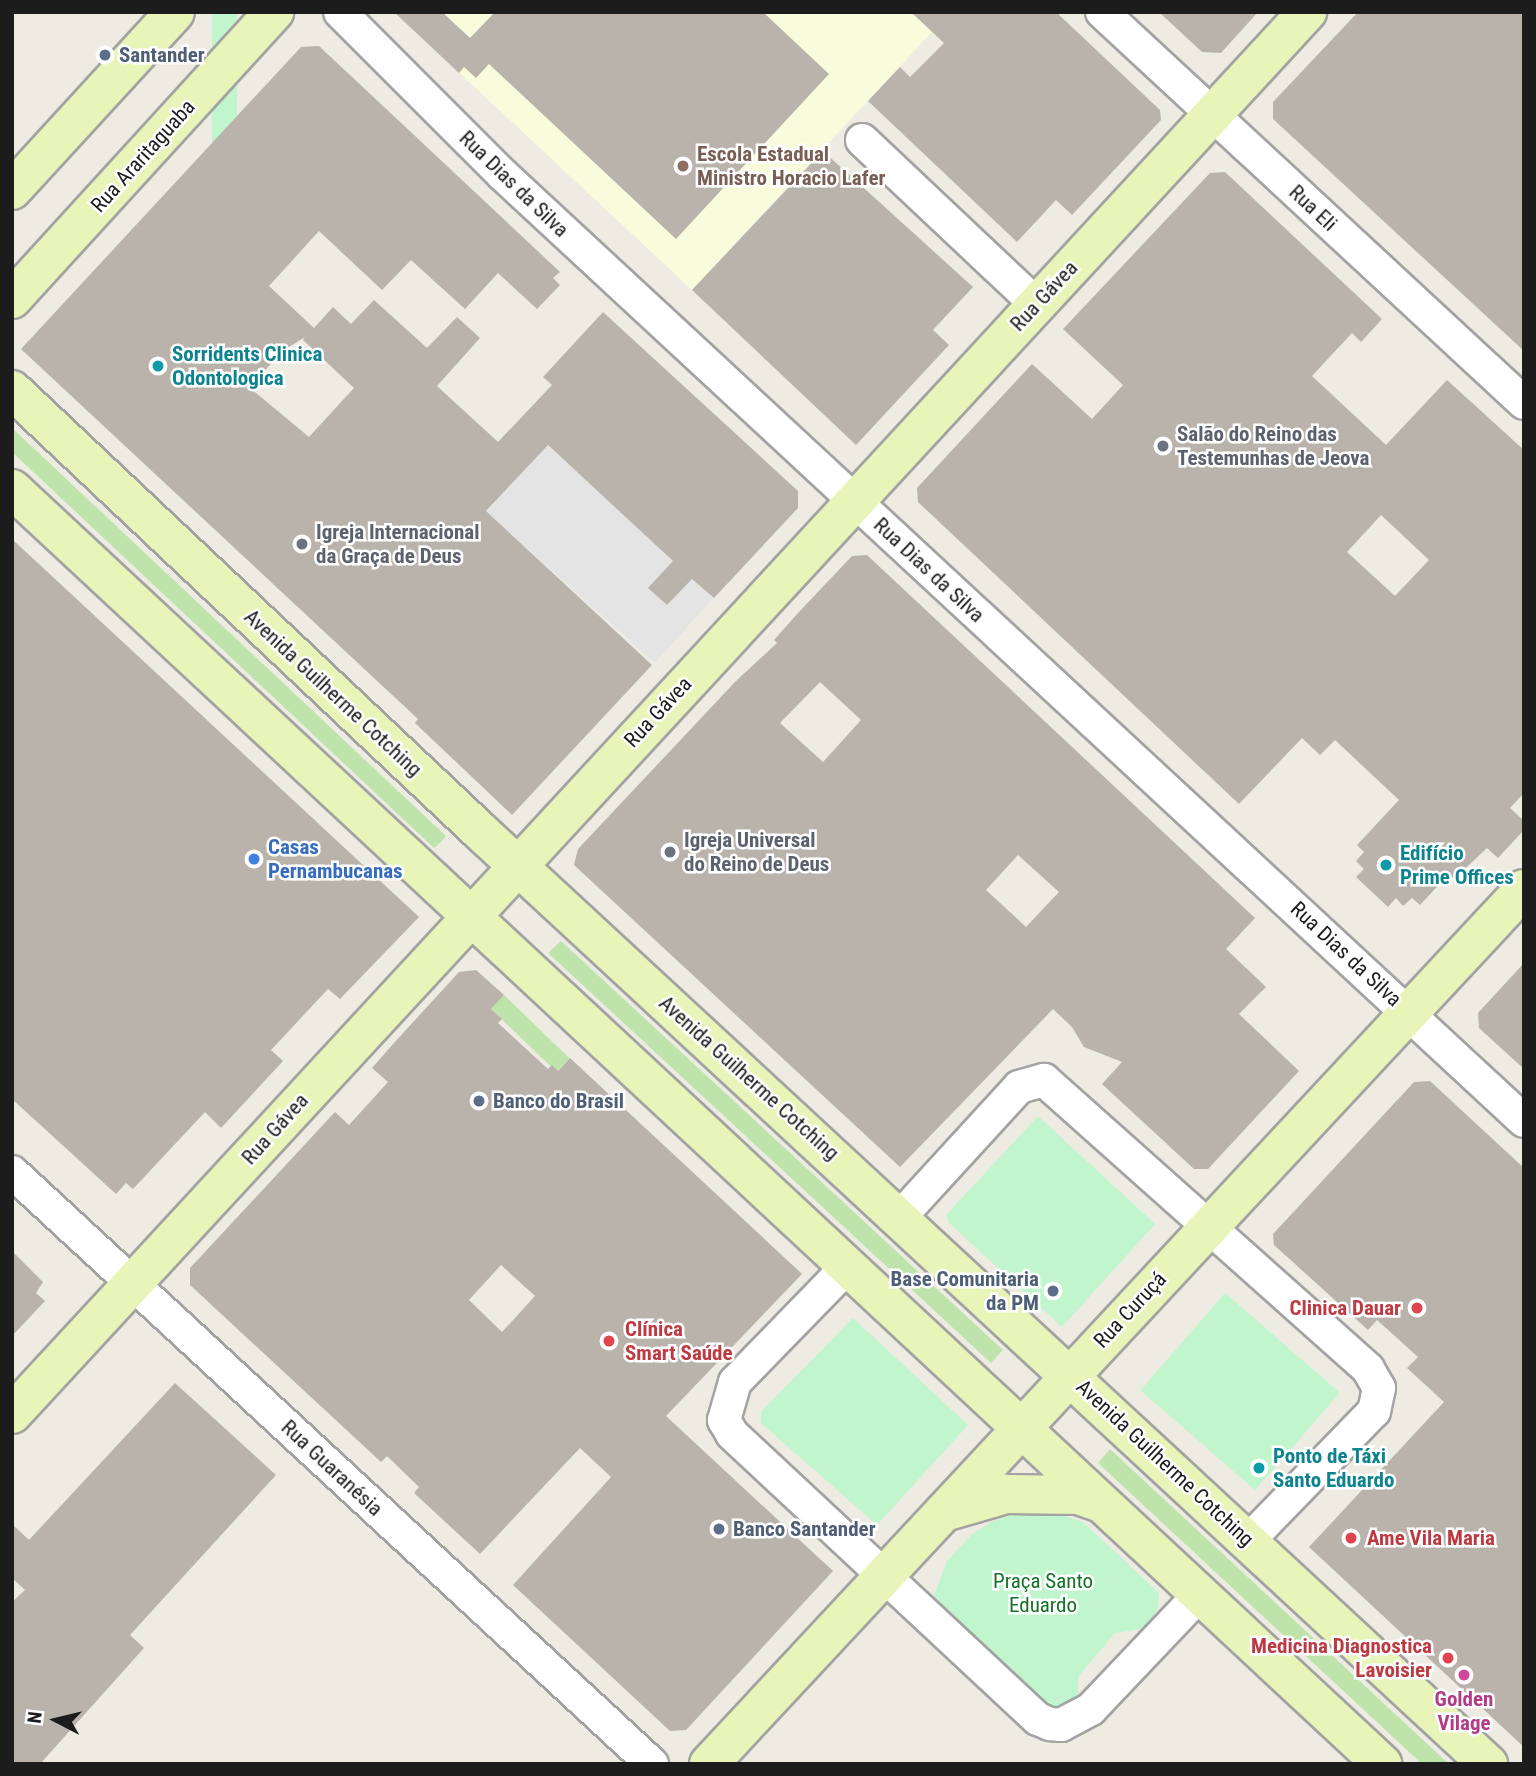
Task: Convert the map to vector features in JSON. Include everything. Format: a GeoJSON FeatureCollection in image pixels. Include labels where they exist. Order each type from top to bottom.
{"type":"FeatureCollection","features":[{"type":"Feature","properties":{"kind":"main road"},"geometry":{"type":"LineString","coordinates":[[12,190],[174,12]]}},
{"type":"Feature","properties":{"kind":"main road","name":"Rua Araritaguaba"},"geometry":{"type":"LineString","coordinates":[[12,299],[274,12]]}},
{"type":"Feature","properties":{"kind":"main road","name":"Rua Gávea"},"geometry":{"type":"LineString","coordinates":[[12,1414],[516,865],[1307,12]]}},
{"type":"Feature","properties":{"kind":"main road","name":"Avenida Guilherme Cotching"},"geometry":{"type":"LineString","coordinates":[[12,390],[516,865],[900,1217],[1488,1764]]}},
{"type":"Feature","properties":{"kind":"main road"},"geometry":{"type":"LineString","coordinates":[[12,489],[1382,1764]]}},
{"type":"Feature","properties":{"kind":"main road","name":"Rua Curuçá"},"geometry":{"type":"LineString","coordinates":[[709,1764],[1524,889]]}},
{"type":"Feature","properties":{"kind":"main road"},"geometry":{"type":"LineString","coordinates":[[942,1513],[1006,1494],[1079,1495],[1101,1503]]}},
{"type":"Feature","properties":{"kind":"street","name":"Rua Dias da Silva"},"geometry":{"type":"LineString","coordinates":[[340,12],[502,174],[1524,1121]]}},
{"type":"Feature","properties":{"kind":"street","name":"Rua Eli"},"geometry":{"type":"LineString","coordinates":[[1102,12],[1524,403]]}},
{"type":"Feature","properties":{"kind":"street"},"geometry":{"type":"LineString","coordinates":[[862,139],[1036,304]]}},
{"type":"Feature","properties":{"kind":"street"},"geometry":{"type":"LineString","coordinates":[[900,1217],[1019,1087],[1035,1079],[1044,1080],[1207,1229],[1368,1369],[1379,1388],[1380,1398],[1366,1421],[1248,1541]]}},
{"type":"Feature","properties":{"kind":"street","name":"Rua Guaranésia"},"geometry":{"type":"LineString","coordinates":[[12,1172],[652,1764]]}},
{"type":"Feature","properties":{"kind":"street"},"geometry":{"type":"LineString","coordinates":[[848,1266],[735,1382],[724,1420],[732,1434],[884,1576],[1038,1719],[1061,1726],[1091,1709],[1200,1594]]}},
{"type":"Feature","properties":{"kind":"shaded area","name":"Escola Estadual Ministro Horacio Lafer"},"geometry":{"type":"Polygon","coordinates":[[[445,12],[911,12],[932,32],[692,290],[422,38],[445,12]]]}},
{"type":"Feature","properties":{"kind":"shaded area"},"geometry":{"type":"Polygon","coordinates":[[[547,445],[715,596],[655,663],[487,512],[547,445]]]}},
{"type":"Feature","properties":{"kind":"green space"},"geometry":{"type":"Polygon","coordinates":[[[212,12],[237,12],[237,309],[212,309],[212,12]]]}},
{"type":"Feature","properties":{"kind":"green space"},"geometry":{"type":"Polygon","coordinates":[[[12,428],[446,836],[441,842],[434,848],[12,452],[12,428]]]}},
{"type":"Feature","properties":{"kind":"green space"},"geometry":{"type":"Polygon","coordinates":[[[561,941],[1003,1350],[991,1363],[548,953],[561,941]]]}},
{"type":"Feature","properties":{"kind":"green space"},"geometry":{"type":"Polygon","coordinates":[[[504,995],[569,1058],[556,1072],[491,1009],[504,995]]]}},
{"type":"Feature","properties":{"kind":"green space"},"geometry":{"type":"Polygon","coordinates":[[[1038,1116],[1155,1224],[1062,1327],[949,1223],[946,1215],[1038,1116]]]}},
{"type":"Feature","properties":{"kind":"green space"},"geometry":{"type":"Polygon","coordinates":[[[1225,1293],[1340,1393],[1255,1490],[1140,1390],[1225,1293]]]}},
{"type":"Feature","properties":{"kind":"green space"},"geometry":{"type":"Polygon","coordinates":[[[853,1318],[968,1425],[877,1525],[761,1423],[761,1412],[853,1318]]]}},
{"type":"Feature","properties":{"kind":"green space"},"geometry":{"type":"Polygon","coordinates":[[[1110,1449],[1449,1764],[1422,1764],[1098,1463],[1110,1449]]]}},
{"type":"Feature","properties":{"kind":"green space","name":"Praça Santo Eduardo"},"geometry":{"type":"Polygon","coordinates":[[[1017,1513],[1056,1513],[1083,1522],[1159,1593],[1158,1608],[1147,1628],[1115,1633],[1078,1677],[1078,1704],[1057,1709],[1043,1706],[933,1598],[947,1561],[971,1535],[991,1522],[1017,1513]]]}},
{"type":"Feature","properties":{"kind":"building","name":"Escola Estadual Ministro Horacio Lafer"},"geometry":{"type":"Polygon","coordinates":[[[394,12],[442,12],[470,38],[495,12],[763,12],[829,74],[676,239],[489,64],[476,78],[464,67],[459,73],[394,12]]]}},
{"type":"Feature","properties":{"kind":"building"},"geometry":{"type":"Polygon","coordinates":[[[911,12],[1056,12],[1160,110],[1161,120],[1072,215],[1056,200],[1017,242],[868,101],[900,67],[910,77],[944,43],[911,12]]]}},
{"type":"Feature","properties":{"kind":"building"},"geometry":{"type":"Polygon","coordinates":[[[1159,12],[1258,12],[1221,53],[1202,52],[1159,12]]]}},
{"type":"Feature","properties":{"kind":"building"},"geometry":{"type":"Polygon","coordinates":[[[1358,12],[1524,12],[1524,351],[1273,119],[1273,102],[1358,12]]]}},
{"type":"Feature","properties":{"kind":"building"},"geometry":{"type":"Polygon","coordinates":[[[319,46],[560,272],[553,278],[560,285],[537,309],[498,273],[465,309],[411,260],[382,290],[319,231],[269,286],[314,328],[333,307],[351,324],[374,300],[427,348],[457,317],[480,338],[437,386],[498,442],[552,385],[543,377],[603,312],[798,491],[798,508],[714,598],[692,579],[667,605],[648,588],[673,561],[548,445],[486,511],[652,665],[512,815],[415,723],[418,719],[21,349],[301,47],[319,46]],[[305,337],[284,350],[249,387],[309,437],[354,388],[303,340],[305,337]]]}},
{"type":"Feature","properties":{"kind":"building"},"geometry":{"type":"Polygon","coordinates":[[[823,151],[973,287],[933,330],[949,345],[856,445],[692,290],[823,151]]]}},
{"type":"Feature","properties":{"kind":"building"},"geometry":{"type":"Polygon","coordinates":[[[1225,172],[1382,319],[1361,342],[1352,333],[1312,376],[1386,445],[1447,380],[1524,450],[1524,793],[1510,808],[1524,821],[1524,830],[1498,858],[1487,848],[1454,879],[1449,874],[1420,905],[1412,898],[1403,906],[1396,898],[1388,907],[1356,877],[1364,869],[1356,861],[1364,852],[1357,845],[1399,800],[1335,740],[1320,755],[1302,738],[1239,804],[918,502],[917,488],[1032,364],[1092,419],[1123,385],[1063,329],[1210,173],[1225,172]],[[1381,515],[1347,552],[1395,596],[1429,560],[1381,515]]]}},
{"type":"Feature","properties":{"kind":"building"},"geometry":{"type":"Polygon","coordinates":[[[12,539],[419,917],[340,999],[328,989],[271,1050],[283,1061],[221,1128],[205,1112],[133,1189],[126,1183],[116,1194],[12,1099],[12,539]]]}},
{"type":"Feature","properties":{"kind":"building"},"geometry":{"type":"Polygon","coordinates":[[[867,555],[1255,918],[1226,949],[1266,987],[1239,1014],[1299,1071],[1208,1169],[1194,1169],[1102,1084],[1122,1062],[1084,1047],[1072,1027],[1053,1009],[900,1167],[574,865],[578,849],[735,682],[777,643],[774,640],[852,556],[867,555]],[[820,682],[780,723],[823,762],[861,720],[820,682]],[[1018,855],[986,890],[1026,927],[1059,892],[1018,855]]]}},
{"type":"Feature","properties":{"kind":"building"},"geometry":{"type":"Polygon","coordinates":[[[1524,963],[1524,1069],[1479,1028],[1478,1013],[1524,963]]]}},
{"type":"Feature","properties":{"kind":"building"},"geometry":{"type":"Polygon","coordinates":[[[476,970],[504,995],[491,1009],[502,1019],[498,1023],[548,1069],[552,1065],[558,1071],[570,1058],[802,1274],[666,1416],[833,1571],[686,1730],[670,1731],[513,1585],[611,1477],[580,1448],[480,1554],[414,1493],[419,1487],[387,1456],[381,1462],[190,1285],[190,1268],[335,1112],[349,1125],[388,1082],[372,1068],[459,972],[476,970]],[[501,1265],[469,1300],[502,1332],[535,1296],[501,1265]]]}},
{"type":"Feature","properties":{"kind":"building"},"geometry":{"type":"Polygon","coordinates":[[[1430,1081],[1524,1168],[1524,1747],[1309,1547],[1444,1402],[1407,1368],[1418,1357],[1377,1320],[1368,1330],[1274,1245],[1273,1234],[1414,1082],[1430,1081]]]}},
{"type":"Feature","properties":{"kind":"building"},"geometry":{"type":"Polygon","coordinates":[[[12,1251],[43,1282],[36,1293],[45,1301],[12,1336],[12,1251]]]}},
{"type":"Feature","properties":{"kind":"building"},"geometry":{"type":"Polygon","coordinates":[[[175,1383],[276,1475],[130,1635],[144,1648],[40,1764],[12,1764],[12,1602],[25,1590],[12,1578],[12,1524],[29,1540],[175,1383]]]}},
{"type":"Feature","properties":{"kind":"place","name":"Santander"},"geometry":{"type":"Point","coordinates":[105,55]}},
{"type":"Feature","properties":{"kind":"place","name":"Escola Estadual Ministro Horacio Lafer"},"geometry":{"type":"Point","coordinates":[683,166]}},
{"type":"Feature","properties":{"kind":"place","name":"Sorridents Clinica Odontologica"},"geometry":{"type":"Point","coordinates":[158,366]}},
{"type":"Feature","properties":{"kind":"place","name":"Salão do Reino das Testemunhas de Jeova"},"geometry":{"type":"Point","coordinates":[1163,446]}},
{"type":"Feature","properties":{"kind":"place","name":"Igreja Internacional da Graça de Deus"},"geometry":{"type":"Point","coordinates":[302,544]}},
{"type":"Feature","properties":{"kind":"place","name":"Igreja Universal do Reino de Deus"},"geometry":{"type":"Point","coordinates":[670,852]}},
{"type":"Feature","properties":{"kind":"place","name":"Casas Pernambucanas"},"geometry":{"type":"Point","coordinates":[254,859]}},
{"type":"Feature","properties":{"kind":"place","name":"Edifício Prime Offices"},"geometry":{"type":"Point","coordinates":[1386,865]}},
{"type":"Feature","properties":{"kind":"place","name":"Banco do Brasil"},"geometry":{"type":"Point","coordinates":[479,1101]}},
{"type":"Feature","properties":{"kind":"place","name":"Base Comunitaria da PM"},"geometry":{"type":"Point","coordinates":[1053,1291]}},
{"type":"Feature","properties":{"kind":"place","name":"Clinica Dauar"},"geometry":{"type":"Point","coordinates":[1417,1308]}},
{"type":"Feature","properties":{"kind":"place","name":"Clínica Smart Saúde"},"geometry":{"type":"Point","coordinates":[609,1341]}},
{"type":"Feature","properties":{"kind":"place","name":"Ponto de Táxi Santo Eduardo"},"geometry":{"type":"Point","coordinates":[1259,1468]}},
{"type":"Feature","properties":{"kind":"place","name":"Banco Santander"},"geometry":{"type":"Point","coordinates":[719,1529]}},
{"type":"Feature","properties":{"kind":"place","name":"Ame Vila Maria"},"geometry":{"type":"Point","coordinates":[1351,1538]}},
{"type":"Feature","properties":{"kind":"place","name":"Medicina Diagnostica Lavoisier"},"geometry":{"type":"Point","coordinates":[1448,1658]}},
{"type":"Feature","properties":{"kind":"place","name":"Golden Vilage"},"geometry":{"type":"Point","coordinates":[1464,1675]}}]}
